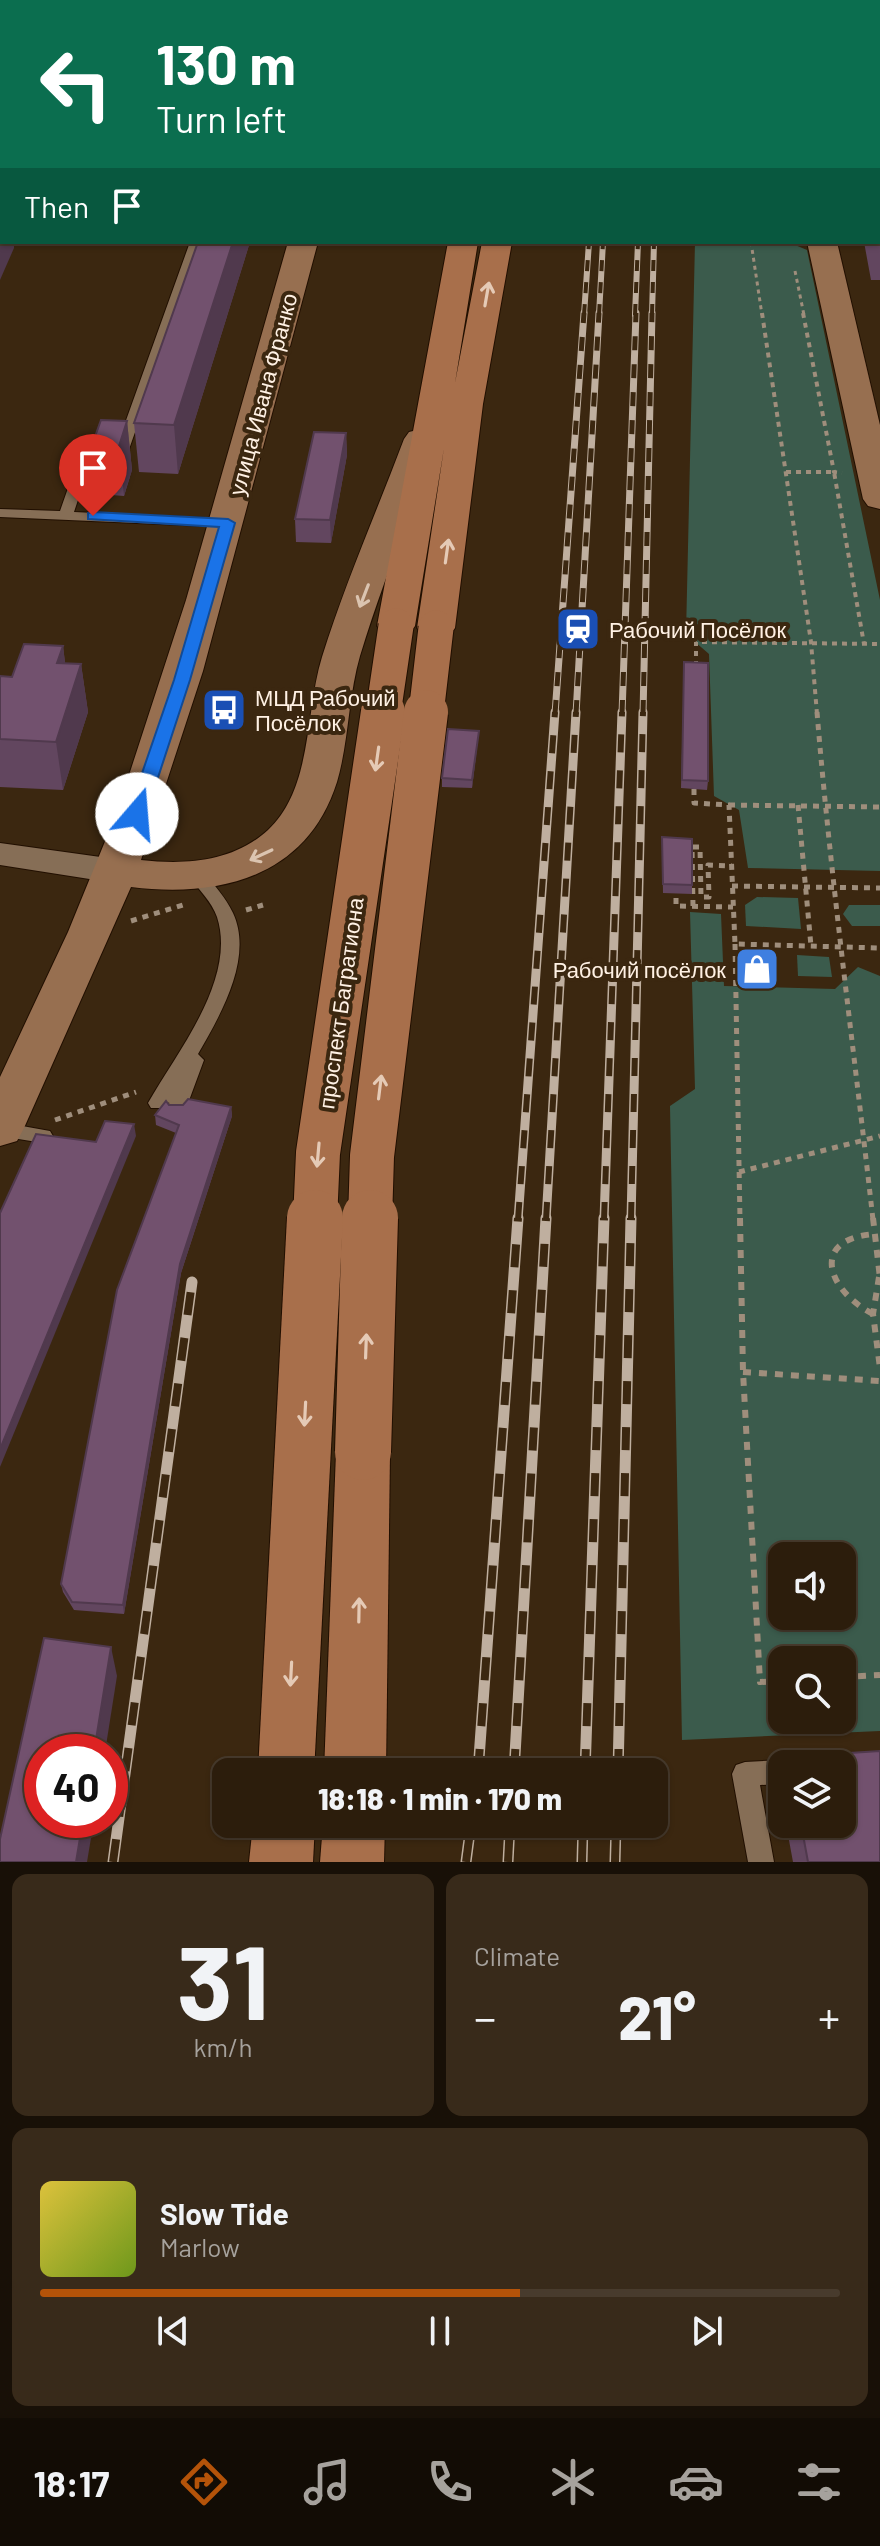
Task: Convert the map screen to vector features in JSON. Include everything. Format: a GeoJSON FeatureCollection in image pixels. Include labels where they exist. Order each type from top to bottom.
{"type":"FeatureCollection","features":[{"type":"Feature","properties":{"kind":"main road","name":"проспект Багратиона"},"geometry":{"type":"LineString","coordinates":[[355,1758],[372,1156],[435,402],[463,244]]}},
{"type":"Feature","properties":{"kind":"main road","name":"проспект Багратиона"},"geometry":{"type":"LineString","coordinates":[[287,1758],[318,1153],[416,627],[467,404],[497,244]]}},
{"type":"Feature","properties":{"kind":"main road"},"geometry":{"type":"LineString","coordinates":[[281,1862],[283,1838]]}},
{"type":"Feature","properties":{"kind":"main road"},"geometry":{"type":"LineString","coordinates":[[352,1862],[353,1838]]}},
{"type":"Feature","properties":{"kind":"street","name":"улица Ивана Франко"},"geometry":{"type":"LineString","coordinates":[[16,1131],[115,871],[182,680],[228,523],[302,244]]}},
{"type":"Feature","properties":{"kind":"street"},"geometry":{"type":"LineString","coordinates":[[822,244],[880,499]]}},
{"type":"Feature","properties":{"kind":"street"},"geometry":{"type":"LineString","coordinates":[[0,854],[174,877],[191,890],[279,846],[307,808],[317,780],[340,659],[435,402]]}},
{"type":"Feature","properties":{"kind":"lane"},"geometry":{"type":"LineString","coordinates":[[66,515],[86,454],[120,455],[195,244]]}},
{"type":"Feature","properties":{"kind":"lane"},"geometry":{"type":"LineString","coordinates":[[0,513],[228,523]]}},
{"type":"Feature","properties":{"kind":"lane"},"geometry":{"type":"LineString","coordinates":[[168,1104],[209,1018],[228,955],[226,917],[191,890]]}},
{"type":"Feature","properties":{"kind":"lane"},"geometry":{"type":"LineString","coordinates":[[761,1862],[745,1774],[768,1773]]}},
{"type":"Feature","properties":{"kind":"path"},"geometry":{"type":"LineString","coordinates":[[751,244],[811,642],[832,888],[880,1277],[873,1314],[880,1368]]}},
{"type":"Feature","properties":{"kind":"path"},"geometry":{"type":"LineString","coordinates":[[786,472],[834,472],[864,644]]}},
{"type":"Feature","properties":{"kind":"path"},"geometry":{"type":"LineString","coordinates":[[695,671],[696,642],[880,644]]}},
{"type":"Feature","properties":{"kind":"path"},"geometry":{"type":"LineString","coordinates":[[694,789],[694,803],[880,807]]}},
{"type":"Feature","properties":{"kind":"path"},"geometry":{"type":"LineString","coordinates":[[729,805],[735,944],[743,1372],[760,1682],[768,1682]]}},
{"type":"Feature","properties":{"kind":"path"},"geometry":{"type":"LineString","coordinates":[[798,805],[811,946]]}},
{"type":"Feature","properties":{"kind":"path"},"geometry":{"type":"LineString","coordinates":[[693,906],[692,847],[700,847],[701,897],[709,897],[708,865],[732,866]]}},
{"type":"Feature","properties":{"kind":"path"},"geometry":{"type":"LineString","coordinates":[[676,885],[676,906],[733,907]]}},
{"type":"Feature","properties":{"kind":"path"},"geometry":{"type":"LineString","coordinates":[[732,886],[880,888]]}},
{"type":"Feature","properties":{"kind":"path"},"geometry":{"type":"LineString","coordinates":[[123,924],[191,890]]}},
{"type":"Feature","properties":{"kind":"path"},"geometry":{"type":"LineString","coordinates":[[241,911],[263,905]]}},
{"type":"Feature","properties":{"kind":"path"},"geometry":{"type":"LineString","coordinates":[[735,944],[880,948]]}},
{"type":"Feature","properties":{"kind":"path"},"geometry":{"type":"LineString","coordinates":[[16,1131],[139,1091]]}},
{"type":"Feature","properties":{"kind":"path"},"geometry":{"type":"LineString","coordinates":[[739,1172],[880,1136]]}},
{"type":"Feature","properties":{"kind":"path"},"geometry":{"type":"LineString","coordinates":[[873,1314],[853,1307],[839,1292],[830,1262],[835,1250],[847,1239],[861,1233],[875,1234]]}},
{"type":"Feature","properties":{"kind":"path"},"geometry":{"type":"LineString","coordinates":[[743,1372],[880,1381]]}},
{"type":"Feature","properties":{"kind":"path"},"geometry":{"type":"LineString","coordinates":[[856,1676],[880,1675]]}},
{"type":"Feature","properties":{"kind":"green space"},"geometry":{"type":"Polygon","coordinates":[[[695,244],[793,244],[807,250],[880,600],[880,871],[748,868],[739,810],[714,796],[709,654],[686,634],[695,244]]]}},
{"type":"Feature","properties":{"kind":"green space"},"geometry":{"type":"Polygon","coordinates":[[[757,897],[798,898],[801,929],[746,926],[745,905],[757,897]]]}},
{"type":"Feature","properties":{"kind":"green space"},"geometry":{"type":"Polygon","coordinates":[[[849,905],[880,905],[880,926],[852,926],[843,914],[849,905]]]}},
{"type":"Feature","properties":{"kind":"green space"},"geometry":{"type":"Polygon","coordinates":[[[690,912],[721,914],[724,986],[835,989],[858,967],[880,976],[880,1731],[856,1732],[856,1646],[768,1646],[768,1734],[814,1734],[682,1740],[670,1106],[695,1089],[690,912]]]}},
{"type":"Feature","properties":{"kind":"green space"},"geometry":{"type":"Polygon","coordinates":[[[797,955],[829,957],[832,977],[798,976],[797,955]]]}},
{"type":"Feature","properties":{"kind":"building"},"geometry":{"type":"Polygon","coordinates":[[[197,244],[232,244],[174,425],[134,423],[197,244]]]}},
{"type":"Feature","properties":{"kind":"building"},"geometry":{"type":"Polygon","coordinates":[[[101,420],[127,421],[119,446],[92,445],[101,420]]]}},
{"type":"Feature","properties":{"kind":"building"},"geometry":{"type":"Polygon","coordinates":[[[314,432],[346,433],[330,520],[295,519],[314,432]]]}},
{"type":"Feature","properties":{"kind":"building"},"geometry":{"type":"Polygon","coordinates":[[[24,644],[63,646],[57,663],[81,664],[56,742],[0,739],[0,676],[12,677],[24,644]]]}},
{"type":"Feature","properties":{"kind":"building"},"geometry":{"type":"Polygon","coordinates":[[[684,662],[708,663],[708,781],[682,780],[684,662]]]}},
{"type":"Feature","properties":{"kind":"building"},"geometry":{"type":"Polygon","coordinates":[[[448,729],[479,731],[472,780],[442,778],[448,729]]]}},
{"type":"Feature","properties":{"kind":"building"},"geometry":{"type":"Polygon","coordinates":[[[662,837],[692,839],[692,885],[663,884],[662,837]]]}},
{"type":"Feature","properties":{"kind":"building"},"geometry":{"type":"Polygon","coordinates":[[[188,1099],[231,1107],[180,1264],[123,1605],[72,1602],[61,1584],[117,1290],[179,1125],[155,1115],[166,1101],[169,1105],[183,1105],[188,1099]]]}},
{"type":"Feature","properties":{"kind":"building"},"geometry":{"type":"Polygon","coordinates":[[[105,1121],[134,1124],[0,1449],[0,1213],[36,1134],[96,1142],[105,1121]]]}},
{"type":"Feature","properties":{"kind":"building"},"geometry":{"type":"Polygon","coordinates":[[[44,1638],[111,1647],[97,1734],[24,1734],[24,1838],[80,1838],[76,1862],[0,1862],[0,1839],[44,1638]]]}},
{"type":"Feature","properties":{"kind":"building"},"geometry":{"type":"Polygon","coordinates":[[[880,1751],[880,1862],[808,1862],[804,1838],[856,1838],[856,1753],[880,1751]]]}},
{"type":"Feature","properties":{"kind":"railway"},"geometry":{"type":"LineString","coordinates":[[584,315],[589,244]]}},
{"type":"Feature","properties":{"kind":"railway"},"geometry":{"type":"LineString","coordinates":[[599,315],[603,244]]}},
{"type":"Feature","properties":{"kind":"railway"},"geometry":{"type":"LineString","coordinates":[[635,315],[638,244]]}},
{"type":"Feature","properties":{"kind":"railway"},"geometry":{"type":"LineString","coordinates":[[652,315],[654,244]]}},
{"type":"Feature","properties":{"kind":"railway"},"geometry":{"type":"LineString","coordinates":[[555,714],[584,313]]}},
{"type":"Feature","properties":{"kind":"railway"},"geometry":{"type":"LineString","coordinates":[[576,714],[599,313]]}},
{"type":"Feature","properties":{"kind":"railway"},"geometry":{"type":"LineString","coordinates":[[622,714],[636,313]]}},
{"type":"Feature","properties":{"kind":"railway"},"geometry":{"type":"LineString","coordinates":[[643,714],[652,313]]}},
{"type":"Feature","properties":{"kind":"railway"},"geometry":{"type":"LineString","coordinates":[[518,1220],[555,712]]}},
{"type":"Feature","properties":{"kind":"railway"},"geometry":{"type":"LineString","coordinates":[[546,1220],[576,712]]}},
{"type":"Feature","properties":{"kind":"railway"},"geometry":{"type":"LineString","coordinates":[[604,1220],[622,712]]}},
{"type":"Feature","properties":{"kind":"railway"},"geometry":{"type":"LineString","coordinates":[[631,1220],[643,712]]}},
{"type":"Feature","properties":{"kind":"railway"},"geometry":{"type":"LineString","coordinates":[[479,1758],[518,1218]]}},
{"type":"Feature","properties":{"kind":"railway"},"geometry":{"type":"LineString","coordinates":[[515,1758],[546,1218]]}},
{"type":"Feature","properties":{"kind":"railway"},"geometry":{"type":"LineString","coordinates":[[585,1758],[604,1218]]}},
{"type":"Feature","properties":{"kind":"railway"},"geometry":{"type":"LineString","coordinates":[[618,1758],[631,1218]]}},
{"type":"Feature","properties":{"kind":"railway"},"geometry":{"type":"LineString","coordinates":[[113,1862],[192,1282]]}},
{"type":"Feature","properties":{"kind":"railway"},"geometry":{"type":"LineString","coordinates":[[466,1862],[469,1838]]}},
{"type":"Feature","properties":{"kind":"railway"},"geometry":{"type":"LineString","coordinates":[[508,1862],[509,1838]]}},
{"type":"Feature","properties":{"kind":"railway"},"geometry":{"type":"LineString","coordinates":[[582,1862],[583,1838]]}},
{"type":"Feature","properties":{"kind":"railway"},"geometry":{"type":"LineString","coordinates":[[615,1862],[616,1838]]}},
{"type":"Feature","properties":{"kind":"place","name":"Рабочий Посёлок"},"geometry":{"type":"Point","coordinates":[578,629]}},
{"type":"Feature","properties":{"kind":"place","name":"МЦД Рабочий Посёлок"},"geometry":{"type":"Point","coordinates":[224,710]}},
{"type":"Feature","properties":{"kind":"place","name":"Рабочий посёлок"},"geometry":{"type":"Point","coordinates":[757,969]}},
{"type":"Feature","properties":{"kind":"route"},"geometry":{"type":"LineString","coordinates":[[93,516],[228,523],[182,680],[137,814]]}}]}
